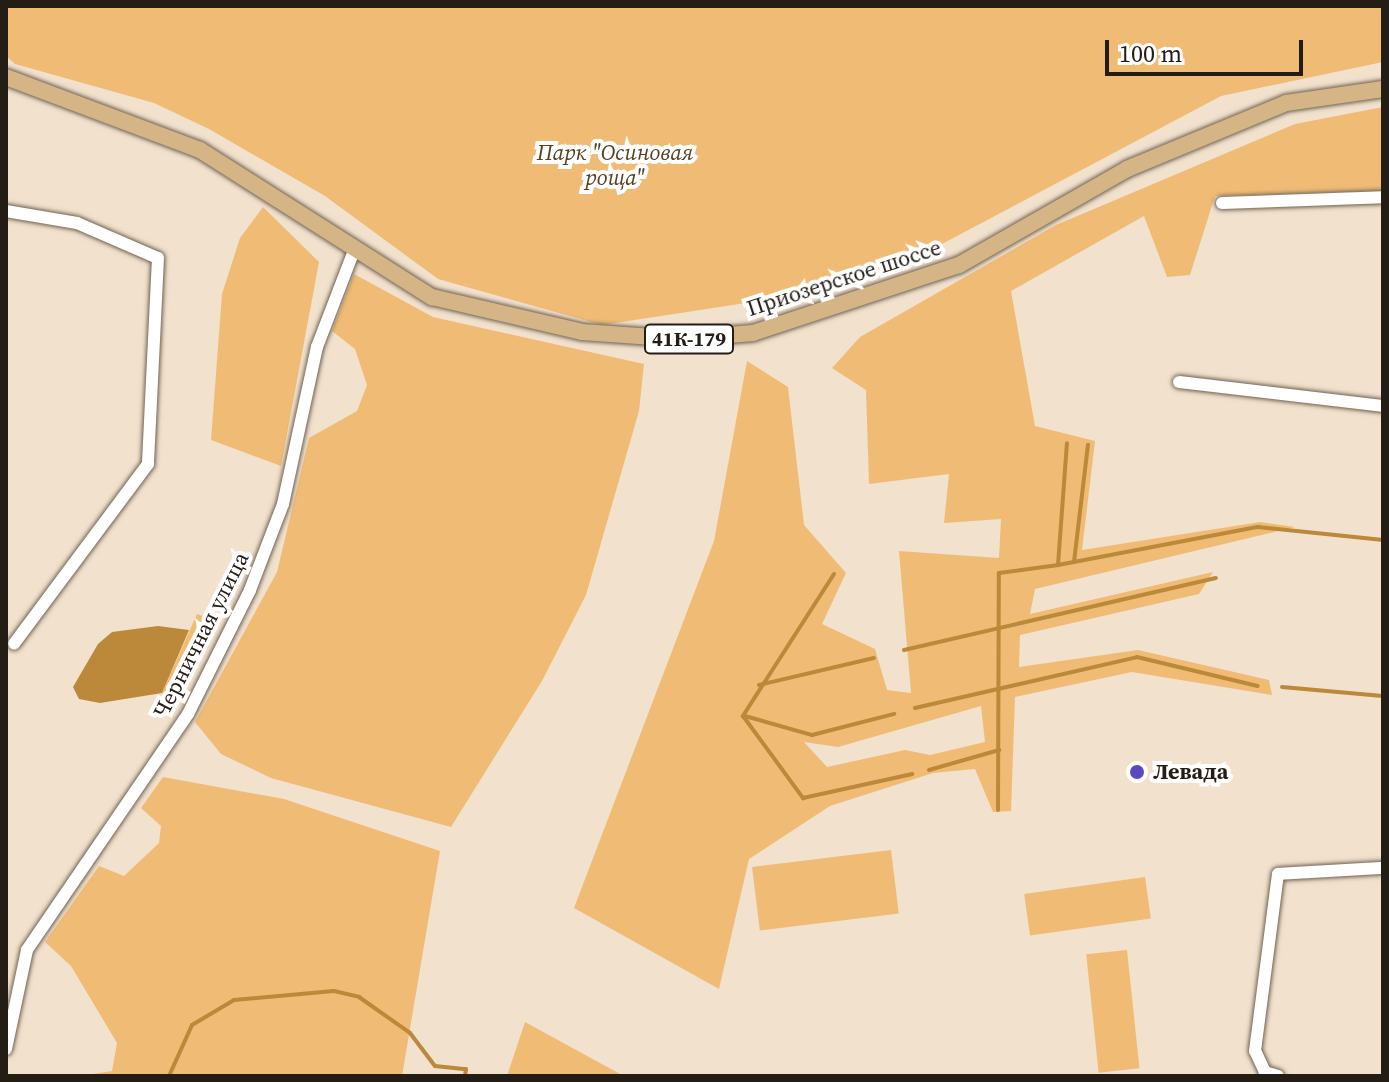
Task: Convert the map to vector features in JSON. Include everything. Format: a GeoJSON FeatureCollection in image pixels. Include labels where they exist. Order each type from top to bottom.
{"type":"FeatureCollection","features":[{"type":"Feature","properties":{"kind":"main road","name":"Приозерское шоссе"},"geometry":{"type":"LineString","coordinates":[[6,77],[200,150],[404,286],[511,318],[636,339],[753,333],[959,265],[1127,169],[1286,103],[1383,89]]}},
{"type":"Feature","properties":{"kind":"street"},"geometry":{"type":"LineString","coordinates":[[1222,203],[1383,197]]}},
{"type":"Feature","properties":{"kind":"street"},"geometry":{"type":"LineString","coordinates":[[6,211],[77,223],[158,258],[148,464],[14,644]]}},
{"type":"Feature","properties":{"kind":"street","name":"Черничная улица"},"geometry":{"type":"LineString","coordinates":[[6,1049],[27,950],[188,714],[250,590],[283,504],[317,347],[353,253]]}},
{"type":"Feature","properties":{"kind":"street"},"geometry":{"type":"LineString","coordinates":[[1179,382],[1383,406]]}},
{"type":"Feature","properties":{"kind":"street"},"geometry":{"type":"LineString","coordinates":[[1278,1076],[1265,1072],[1255,1051],[1271,889],[1278,874],[1296,868],[1383,868]]}},
{"type":"Feature","properties":{"kind":"green space","name":"Парк \"Осиновая роща\""},"geometry":{"type":"Polygon","coordinates":[[[6,6],[1383,6],[1383,62],[1221,96],[908,262],[759,301],[602,325],[438,279],[325,196],[209,129],[154,103],[15,64],[6,56],[6,6]]]}},
{"type":"Feature","properties":{"kind":"green space"},"geometry":{"type":"Polygon","coordinates":[[[1383,107],[1383,191],[1215,196],[1190,275],[1167,277],[1144,216],[1011,291],[1035,426],[1095,441],[1082,550],[1260,522],[1295,527],[1035,589],[1030,614],[1213,572],[1199,594],[1020,635],[1019,667],[1138,650],[1269,680],[1272,695],[1132,672],[1015,697],[1011,811],[993,812],[975,769],[933,773],[830,806],[749,859],[719,989],[574,908],[714,541],[747,361],[788,387],[804,525],[846,573],[822,624],[875,649],[887,690],[911,693],[899,551],[999,558],[1001,519],[944,523],[949,474],[869,484],[866,390],[832,368],[860,337],[1056,225],[1295,124],[1383,107]],[[981,706],[838,747],[804,742],[827,767],[905,750],[930,755],[985,742],[981,706]]]}},
{"type":"Feature","properties":{"kind":"green space"},"geometry":{"type":"Polygon","coordinates":[[[263,207],[319,262],[281,466],[211,440],[222,294],[240,238],[263,207]]]}},
{"type":"Feature","properties":{"kind":"green space"},"geometry":{"type":"Polygon","coordinates":[[[354,274],[433,317],[644,364],[639,411],[586,595],[542,681],[451,827],[271,778],[221,754],[195,722],[277,572],[309,438],[357,411],[367,385],[355,349],[332,331],[354,274]]]}},
{"type":"Feature","properties":{"kind":"green space"},"geometry":{"type":"Polygon","coordinates":[[[197,614],[219,621],[169,712],[162,693],[197,614]]]}},
{"type":"Feature","properties":{"kind":"green space"},"geometry":{"type":"Polygon","coordinates":[[[163,777],[284,799],[440,851],[402,1076],[80,1076],[112,1071],[117,1043],[71,966],[45,942],[99,866],[124,876],[159,843],[161,826],[141,808],[163,777]]]}},
{"type":"Feature","properties":{"kind":"green space"},"geometry":{"type":"Polygon","coordinates":[[[891,850],[899,914],[760,931],[752,867],[891,850]]]}},
{"type":"Feature","properties":{"kind":"green space"},"geometry":{"type":"Polygon","coordinates":[[[1145,877],[1151,919],[1030,936],[1024,894],[1145,877]]]}},
{"type":"Feature","properties":{"kind":"green space"},"geometry":{"type":"Polygon","coordinates":[[[1127,950],[1139,1068],[1099,1073],[1086,954],[1127,950]]]}},
{"type":"Feature","properties":{"kind":"green space"},"geometry":{"type":"Polygon","coordinates":[[[525,1022],[622,1075],[623,1076],[507,1076],[525,1022]]]}},
{"type":"Feature","properties":{"kind":"shaded area"},"geometry":{"type":"Polygon","coordinates":[[[158,626],[189,630],[162,693],[100,703],[79,699],[73,687],[98,644],[112,632],[158,626]]]}},
{"type":"Feature","properties":{"kind":"waterway"},"geometry":{"type":"LineString","coordinates":[[998,810],[999,573],[1058,565],[1067,443]]}},
{"type":"Feature","properties":{"kind":"waterway"},"geometry":{"type":"LineString","coordinates":[[1074,562],[1088,445]]}},
{"type":"Feature","properties":{"kind":"waterway"},"geometry":{"type":"LineString","coordinates":[[1058,565],[1258,527],[1383,540]]}},
{"type":"Feature","properties":{"kind":"waterway"},"geometry":{"type":"LineString","coordinates":[[834,574],[743,716],[803,798],[912,774]]}},
{"type":"Feature","properties":{"kind":"waterway"},"geometry":{"type":"LineString","coordinates":[[904,650],[1216,578]]}},
{"type":"Feature","properties":{"kind":"waterway"},"geometry":{"type":"LineString","coordinates":[[915,708],[1137,657],[1258,686]]}},
{"type":"Feature","properties":{"kind":"waterway"},"geometry":{"type":"LineString","coordinates":[[759,685],[874,658]]}},
{"type":"Feature","properties":{"kind":"waterway"},"geometry":{"type":"LineString","coordinates":[[1282,687],[1383,696]]}},
{"type":"Feature","properties":{"kind":"waterway"},"geometry":{"type":"LineString","coordinates":[[745,716],[812,735],[894,714]]}},
{"type":"Feature","properties":{"kind":"waterway"},"geometry":{"type":"LineString","coordinates":[[929,770],[999,750]]}},
{"type":"Feature","properties":{"kind":"waterway"},"geometry":{"type":"LineString","coordinates":[[169,1076],[192,1025],[234,1000],[334,991],[359,997],[410,1033],[435,1066],[466,1069],[465,1076]]}},
{"type":"Feature","properties":{"kind":"place","name":"Левада"},"geometry":{"type":"Point","coordinates":[1137,772]}}]}
